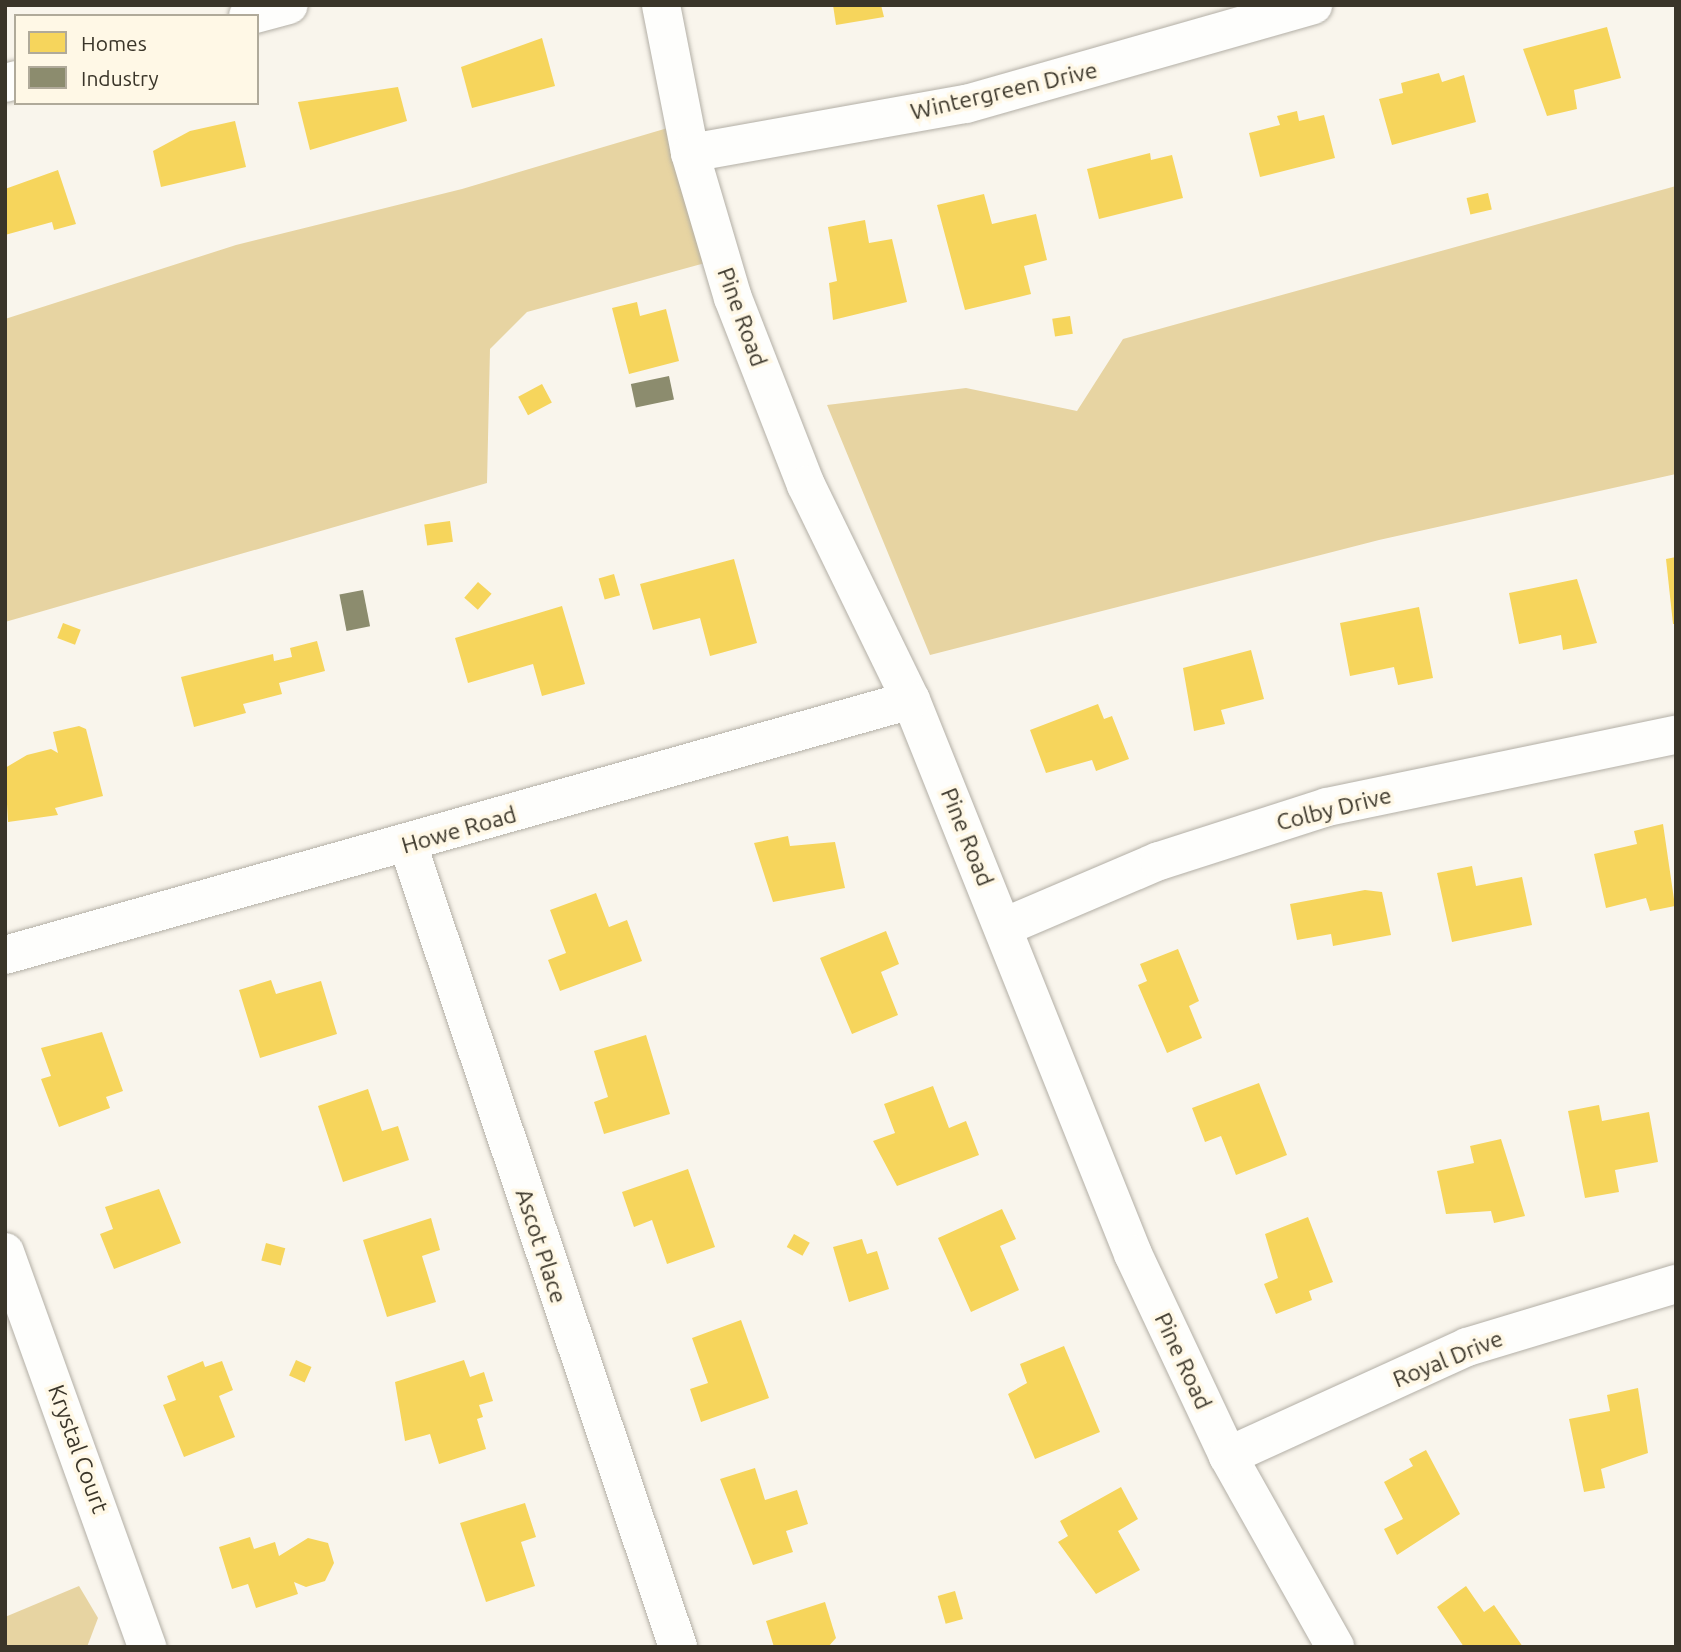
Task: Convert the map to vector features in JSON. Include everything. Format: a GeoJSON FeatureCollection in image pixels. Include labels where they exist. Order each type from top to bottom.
{"type":"FeatureCollection","features":[{"type":"Feature","properties":{"kind":"street"},"geometry":{"type":"LineString","coordinates":[[255,14],[289,5]]}},
{"type":"Feature","properties":{"kind":"street","name":"Pine Road"},"geometry":{"type":"LineString","coordinates":[[661,5],[690,153],[733,298],[806,485],[911,699],[1133,1254],[1228,1456],[1335,1647]]}},
{"type":"Feature","properties":{"kind":"street","name":"Wintergreen Drive"},"geometry":{"type":"LineString","coordinates":[[690,153],[966,104],[1222,18],[1313,5]]}},
{"type":"Feature","properties":{"kind":"street","name":"Howe Road"},"geometry":{"type":"LineString","coordinates":[[5,955],[408,845],[911,699]]}},
{"type":"Feature","properties":{"kind":"street","name":"Colby Drive"},"geometry":{"type":"LineString","coordinates":[[1004,927],[1159,862],[1327,807],[1676,735]]}},
{"type":"Feature","properties":{"kind":"street","name":"Ascot Place"},"geometry":{"type":"LineString","coordinates":[[408,845],[678,1647]]}},
{"type":"Feature","properties":{"kind":"street","name":"Krystal Court"},"geometry":{"type":"LineString","coordinates":[[5,1251],[147,1647]]}},
{"type":"Feature","properties":{"kind":"street","name":"Royal Drive"},"geometry":{"type":"LineString","coordinates":[[1228,1456],[1467,1347],[1676,1284]]}},
{"type":"Feature","properties":{"kind":"shaded area"},"geometry":{"type":"Polygon","coordinates":[[[671,127],[705,263],[527,312],[490,349],[487,483],[5,622],[5,319],[236,245],[462,189],[671,127]]]}},
{"type":"Feature","properties":{"kind":"shaded area"},"geometry":{"type":"Polygon","coordinates":[[[1676,186],[1676,474],[1379,540],[930,655],[827,405],[966,388],[1077,411],[1123,339],[1676,186]]]}},
{"type":"Feature","properties":{"kind":"shaded area"},"geometry":{"type":"Polygon","coordinates":[[[79,1586],[98,1618],[87,1647],[5,1647],[5,1617],[79,1586]]]}},
{"type":"Feature","properties":{"kind":"building: Homes"},"geometry":{"type":"Polygon","coordinates":[[[833,5],[881,5],[884,17],[836,25],[833,5]]]}},
{"type":"Feature","properties":{"kind":"building: Homes"},"geometry":{"type":"Polygon","coordinates":[[[1607,27],[1621,78],[1574,90],[1577,109],[1547,116],[1523,49],[1607,27]]]}},
{"type":"Feature","properties":{"kind":"building: Homes"},"geometry":{"type":"Polygon","coordinates":[[[542,38],[555,86],[472,108],[461,67],[542,38]]]}},
{"type":"Feature","properties":{"kind":"building: Homes"},"geometry":{"type":"Polygon","coordinates":[[[1439,73],[1442,82],[1464,75],[1476,122],[1392,145],[1379,99],[1403,93],[1401,83],[1439,73]]]}},
{"type":"Feature","properties":{"kind":"building: Homes"},"geometry":{"type":"Polygon","coordinates":[[[398,87],[407,121],[310,150],[298,102],[398,87]]]}},
{"type":"Feature","properties":{"kind":"building: Homes"},"geometry":{"type":"Polygon","coordinates":[[[1297,111],[1299,121],[1324,115],[1335,158],[1260,177],[1249,133],[1280,125],[1277,116],[1297,111]]]}},
{"type":"Feature","properties":{"kind":"building: Homes"},"geometry":{"type":"Polygon","coordinates":[[[235,121],[246,167],[161,187],[153,151],[190,131],[235,121]]]}},
{"type":"Feature","properties":{"kind":"building: Homes"},"geometry":{"type":"Polygon","coordinates":[[[1150,153],[1151,160],[1172,155],[1183,198],[1099,219],[1087,169],[1150,153]]]}},
{"type":"Feature","properties":{"kind":"building: Homes"},"geometry":{"type":"Polygon","coordinates":[[[58,170],[76,224],[54,230],[52,222],[5,235],[5,189],[58,170]]]}},
{"type":"Feature","properties":{"kind":"building: Homes"},"geometry":{"type":"Polygon","coordinates":[[[1488,193],[1492,210],[1470,215],[1467,198],[1488,193]]]}},
{"type":"Feature","properties":{"kind":"building: Homes"},"geometry":{"type":"Polygon","coordinates":[[[984,194],[992,224],[1036,214],[1047,260],[1024,266],[1031,294],[965,310],[937,205],[984,194]]]}},
{"type":"Feature","properties":{"kind":"building: Homes"},"geometry":{"type":"Polygon","coordinates":[[[865,220],[869,243],[892,239],[907,302],[833,320],[829,283],[837,281],[828,227],[865,220]]]}},
{"type":"Feature","properties":{"kind":"building: Homes"},"geometry":{"type":"Polygon","coordinates":[[[637,302],[640,316],[666,309],[679,361],[629,374],[612,308],[637,302]]]}},
{"type":"Feature","properties":{"kind":"building: Homes"},"geometry":{"type":"Polygon","coordinates":[[[1070,316],[1073,334],[1055,337],[1052,319],[1070,316]]]}},
{"type":"Feature","properties":{"kind":"building: Homes"},"geometry":{"type":"Polygon","coordinates":[[[542,384],[552,403],[528,415],[518,397],[542,384]]]}},
{"type":"Feature","properties":{"kind":"building: Homes"},"geometry":{"type":"Polygon","coordinates":[[[450,521],[453,542],[427,545],[424,525],[450,521]]]}},
{"type":"Feature","properties":{"kind":"building: Homes"},"geometry":{"type":"Polygon","coordinates":[[[1676,557],[1676,624],[1673,624],[1666,559],[1676,557]]]}},
{"type":"Feature","properties":{"kind":"building: Homes"},"geometry":{"type":"Polygon","coordinates":[[[734,559],[757,643],[710,656],[700,618],[653,630],[640,584],[734,559]]]}},
{"type":"Feature","properties":{"kind":"building: Homes"},"geometry":{"type":"Polygon","coordinates":[[[614,574],[620,595],[605,600],[599,578],[614,574]]]}},
{"type":"Feature","properties":{"kind":"building: Homes"},"geometry":{"type":"Polygon","coordinates":[[[1577,579],[1597,643],[1563,650],[1561,635],[1519,644],[1509,593],[1577,579]]]}},
{"type":"Feature","properties":{"kind":"building: Homes"},"geometry":{"type":"Polygon","coordinates":[[[478,582],[492,594],[478,610],[464,598],[478,582]]]}},
{"type":"Feature","properties":{"kind":"building: Homes"},"geometry":{"type":"Polygon","coordinates":[[[562,606],[585,684],[542,696],[533,664],[468,683],[455,638],[562,606]]]}},
{"type":"Feature","properties":{"kind":"building: Homes"},"geometry":{"type":"Polygon","coordinates":[[[1419,607],[1433,678],[1398,685],[1394,667],[1350,676],[1340,623],[1419,607]]]}},
{"type":"Feature","properties":{"kind":"building: Homes"},"geometry":{"type":"Polygon","coordinates":[[[63,623],[81,630],[75,645],[57,638],[63,623]]]}},
{"type":"Feature","properties":{"kind":"building: Homes"},"geometry":{"type":"Polygon","coordinates":[[[317,641],[325,671],[279,683],[282,694],[243,704],[246,713],[194,727],[181,677],[273,654],[274,661],[292,657],[290,648],[317,641]]]}},
{"type":"Feature","properties":{"kind":"building: Homes"},"geometry":{"type":"Polygon","coordinates":[[[1251,650],[1264,699],[1221,710],[1225,724],[1194,731],[1183,668],[1251,650]]]}},
{"type":"Feature","properties":{"kind":"building: Homes"},"geometry":{"type":"Polygon","coordinates":[[[1098,704],[1104,719],[1112,716],[1129,759],[1096,771],[1092,760],[1046,773],[1030,730],[1098,704]]]}},
{"type":"Feature","properties":{"kind":"building: Homes"},"geometry":{"type":"Polygon","coordinates":[[[79,726],[86,729],[103,796],[55,808],[58,815],[8,822],[5,768],[27,755],[51,749],[58,753],[53,732],[79,726]]]}},
{"type":"Feature","properties":{"kind":"building: Homes"},"geometry":{"type":"Polygon","coordinates":[[[1663,824],[1675,906],[1650,911],[1646,898],[1606,908],[1594,854],[1637,844],[1634,831],[1663,824]]]}},
{"type":"Feature","properties":{"kind":"building: Homes"},"geometry":{"type":"Polygon","coordinates":[[[788,836],[790,846],[835,842],[845,888],[773,902],[754,843],[788,836]]]}},
{"type":"Feature","properties":{"kind":"building: Homes"},"geometry":{"type":"Polygon","coordinates":[[[1472,866],[1476,886],[1522,877],[1532,925],[1452,942],[1437,873],[1472,866]]]}},
{"type":"Feature","properties":{"kind":"building: Homes"},"geometry":{"type":"Polygon","coordinates":[[[1365,890],[1382,892],[1391,935],[1333,946],[1331,934],[1297,940],[1290,904],[1365,890]]]}},
{"type":"Feature","properties":{"kind":"building: Homes"},"geometry":{"type":"Polygon","coordinates":[[[596,893],[609,927],[627,920],[642,961],[560,991],[548,960],[566,953],[550,910],[596,893]]]}},
{"type":"Feature","properties":{"kind":"building: Homes"},"geometry":{"type":"Polygon","coordinates":[[[886,931],[899,964],[881,972],[898,1015],[852,1034],[820,958],[886,931]]]}},
{"type":"Feature","properties":{"kind":"building: Homes"},"geometry":{"type":"Polygon","coordinates":[[[1178,949],[1199,1001],[1189,1006],[1202,1038],[1167,1053],[1138,985],[1147,981],[1140,964],[1178,949]]]}},
{"type":"Feature","properties":{"kind":"building: Homes"},"geometry":{"type":"Polygon","coordinates":[[[271,980],[276,994],[321,981],[337,1034],[260,1058],[239,990],[271,980]]]}},
{"type":"Feature","properties":{"kind":"building: Homes"},"geometry":{"type":"Polygon","coordinates":[[[102,1032],[123,1091],[106,1097],[110,1108],[59,1127],[41,1079],[51,1076],[41,1048],[102,1032]]]}},
{"type":"Feature","properties":{"kind":"building: Homes"},"geometry":{"type":"Polygon","coordinates":[[[646,1035],[670,1114],[604,1134],[594,1102],[608,1097],[594,1051],[646,1035]]]}},
{"type":"Feature","properties":{"kind":"building: Homes"},"geometry":{"type":"Polygon","coordinates":[[[1259,1083],[1287,1155],[1236,1175],[1221,1136],[1205,1142],[1192,1108],[1259,1083]]]}},
{"type":"Feature","properties":{"kind":"building: Homes"},"geometry":{"type":"Polygon","coordinates":[[[933,1086],[949,1128],[966,1121],[979,1155],[897,1186],[873,1141],[895,1133],[884,1104],[933,1086]]]}},
{"type":"Feature","properties":{"kind":"building: Homes"},"geometry":{"type":"Polygon","coordinates":[[[368,1089],[382,1131],[398,1126],[409,1160],[343,1182],[318,1106],[368,1089]]]}},
{"type":"Feature","properties":{"kind":"building: Homes"},"geometry":{"type":"Polygon","coordinates":[[[1599,1105],[1602,1121],[1649,1112],[1658,1162],[1615,1170],[1619,1192],[1585,1198],[1568,1111],[1599,1105]]]}},
{"type":"Feature","properties":{"kind":"building: Homes"},"geometry":{"type":"Polygon","coordinates":[[[1501,1139],[1525,1216],[1494,1223],[1491,1211],[1446,1214],[1437,1171],[1474,1163],[1470,1146],[1501,1139]]]}},
{"type":"Feature","properties":{"kind":"building: Homes"},"geometry":{"type":"Polygon","coordinates":[[[688,1169],[715,1247],[667,1264],[652,1220],[634,1227],[622,1192],[688,1169]]]}},
{"type":"Feature","properties":{"kind":"building: Homes"},"geometry":{"type":"Polygon","coordinates":[[[159,1189],[181,1243],[114,1269],[100,1234],[113,1229],[105,1207],[159,1189]]]}},
{"type":"Feature","properties":{"kind":"building: Homes"},"geometry":{"type":"Polygon","coordinates":[[[1002,1209],[1016,1239],[1000,1246],[1019,1290],[971,1312],[938,1238],[1002,1209]]]}},
{"type":"Feature","properties":{"kind":"building: Homes"},"geometry":{"type":"Polygon","coordinates":[[[1308,1217],[1333,1282],[1309,1291],[1312,1300],[1276,1314],[1264,1284],[1278,1278],[1265,1234],[1308,1217]]]}},
{"type":"Feature","properties":{"kind":"building: Homes"},"geometry":{"type":"Polygon","coordinates":[[[431,1218],[440,1250],[422,1256],[436,1302],[387,1317],[363,1240],[431,1218]]]}},
{"type":"Feature","properties":{"kind":"building: Homes"},"geometry":{"type":"Polygon","coordinates":[[[794,1234],[810,1243],[802,1256],[787,1247],[794,1234]]]}},
{"type":"Feature","properties":{"kind":"building: Homes"},"geometry":{"type":"Polygon","coordinates":[[[862,1239],[867,1254],[877,1251],[889,1289],[849,1302],[833,1247],[862,1239]]]}},
{"type":"Feature","properties":{"kind":"building: Homes"},"geometry":{"type":"Polygon","coordinates":[[[266,1243],[285,1248],[281,1266],[261,1260],[266,1243]]]}},
{"type":"Feature","properties":{"kind":"building: Homes"},"geometry":{"type":"Polygon","coordinates":[[[741,1320],[769,1398],[701,1422],[690,1389],[708,1383],[692,1338],[741,1320]]]}},
{"type":"Feature","properties":{"kind":"building: Homes"},"geometry":{"type":"Polygon","coordinates":[[[1064,1346],[1100,1432],[1035,1459],[1008,1394],[1027,1383],[1020,1364],[1064,1346]]]}},
{"type":"Feature","properties":{"kind":"building: Homes"},"geometry":{"type":"Polygon","coordinates":[[[296,1360],[312,1367],[305,1382],[289,1376],[296,1360]]]}},
{"type":"Feature","properties":{"kind":"building: Homes"},"geometry":{"type":"Polygon","coordinates":[[[464,1360],[470,1377],[484,1372],[493,1401],[479,1405],[483,1417],[477,1419],[486,1449],[439,1464],[430,1434],[405,1441],[395,1382],[464,1360]]]}},
{"type":"Feature","properties":{"kind":"building: Homes"},"geometry":{"type":"Polygon","coordinates":[[[203,1361],[205,1367],[222,1361],[233,1390],[219,1396],[235,1437],[184,1457],[163,1405],[176,1400],[167,1376],[203,1361]]]}},
{"type":"Feature","properties":{"kind":"building: Homes"},"geometry":{"type":"Polygon","coordinates":[[[1638,1388],[1648,1453],[1601,1469],[1605,1488],[1584,1492],[1569,1419],[1610,1411],[1607,1395],[1638,1388]]]}},
{"type":"Feature","properties":{"kind":"building: Homes"},"geometry":{"type":"Polygon","coordinates":[[[1426,1450],[1460,1514],[1397,1555],[1384,1529],[1403,1519],[1384,1482],[1413,1466],[1409,1459],[1426,1450]]]}},
{"type":"Feature","properties":{"kind":"building: Homes"},"geometry":{"type":"Polygon","coordinates":[[[755,1468],[765,1500],[797,1490],[808,1524],[786,1531],[793,1552],[753,1565],[720,1479],[755,1468]]]}},
{"type":"Feature","properties":{"kind":"building: Homes"},"geometry":{"type":"Polygon","coordinates":[[[1121,1487],[1138,1519],[1118,1531],[1140,1570],[1096,1594],[1058,1542],[1068,1536],[1060,1521],[1121,1487]]]}},
{"type":"Feature","properties":{"kind":"building: Homes"},"geometry":{"type":"Polygon","coordinates":[[[525,1503],[536,1537],[521,1542],[535,1586],[486,1602],[460,1523],[525,1503]]]}},
{"type":"Feature","properties":{"kind":"building: Homes"},"geometry":{"type":"Polygon","coordinates":[[[250,1537],[254,1549],[275,1542],[279,1556],[308,1538],[328,1543],[334,1563],[325,1581],[306,1587],[294,1582],[298,1594],[256,1608],[248,1584],[232,1589],[219,1547],[250,1537]]]}},
{"type":"Feature","properties":{"kind":"building: Homes"},"geometry":{"type":"Polygon","coordinates":[[[1466,1586],[1484,1612],[1494,1605],[1523,1647],[1464,1647],[1437,1607],[1466,1586]]]}},
{"type":"Feature","properties":{"kind":"building: Homes"},"geometry":{"type":"Polygon","coordinates":[[[955,1591],[963,1619],[946,1624],[938,1596],[955,1591]]]}},
{"type":"Feature","properties":{"kind":"building: Homes"},"geometry":{"type":"Polygon","coordinates":[[[825,1602],[836,1638],[828,1647],[774,1647],[766,1621],[825,1602]]]}},
{"type":"Feature","properties":{"kind":"building: Industry"},"geometry":{"type":"Polygon","coordinates":[[[669,376],[674,399],[636,408],[631,384],[669,376]]]}},
{"type":"Feature","properties":{"kind":"building: Industry"},"geometry":{"type":"Polygon","coordinates":[[[363,590],[370,626],[347,631],[339,595],[363,590]]]}}]}
